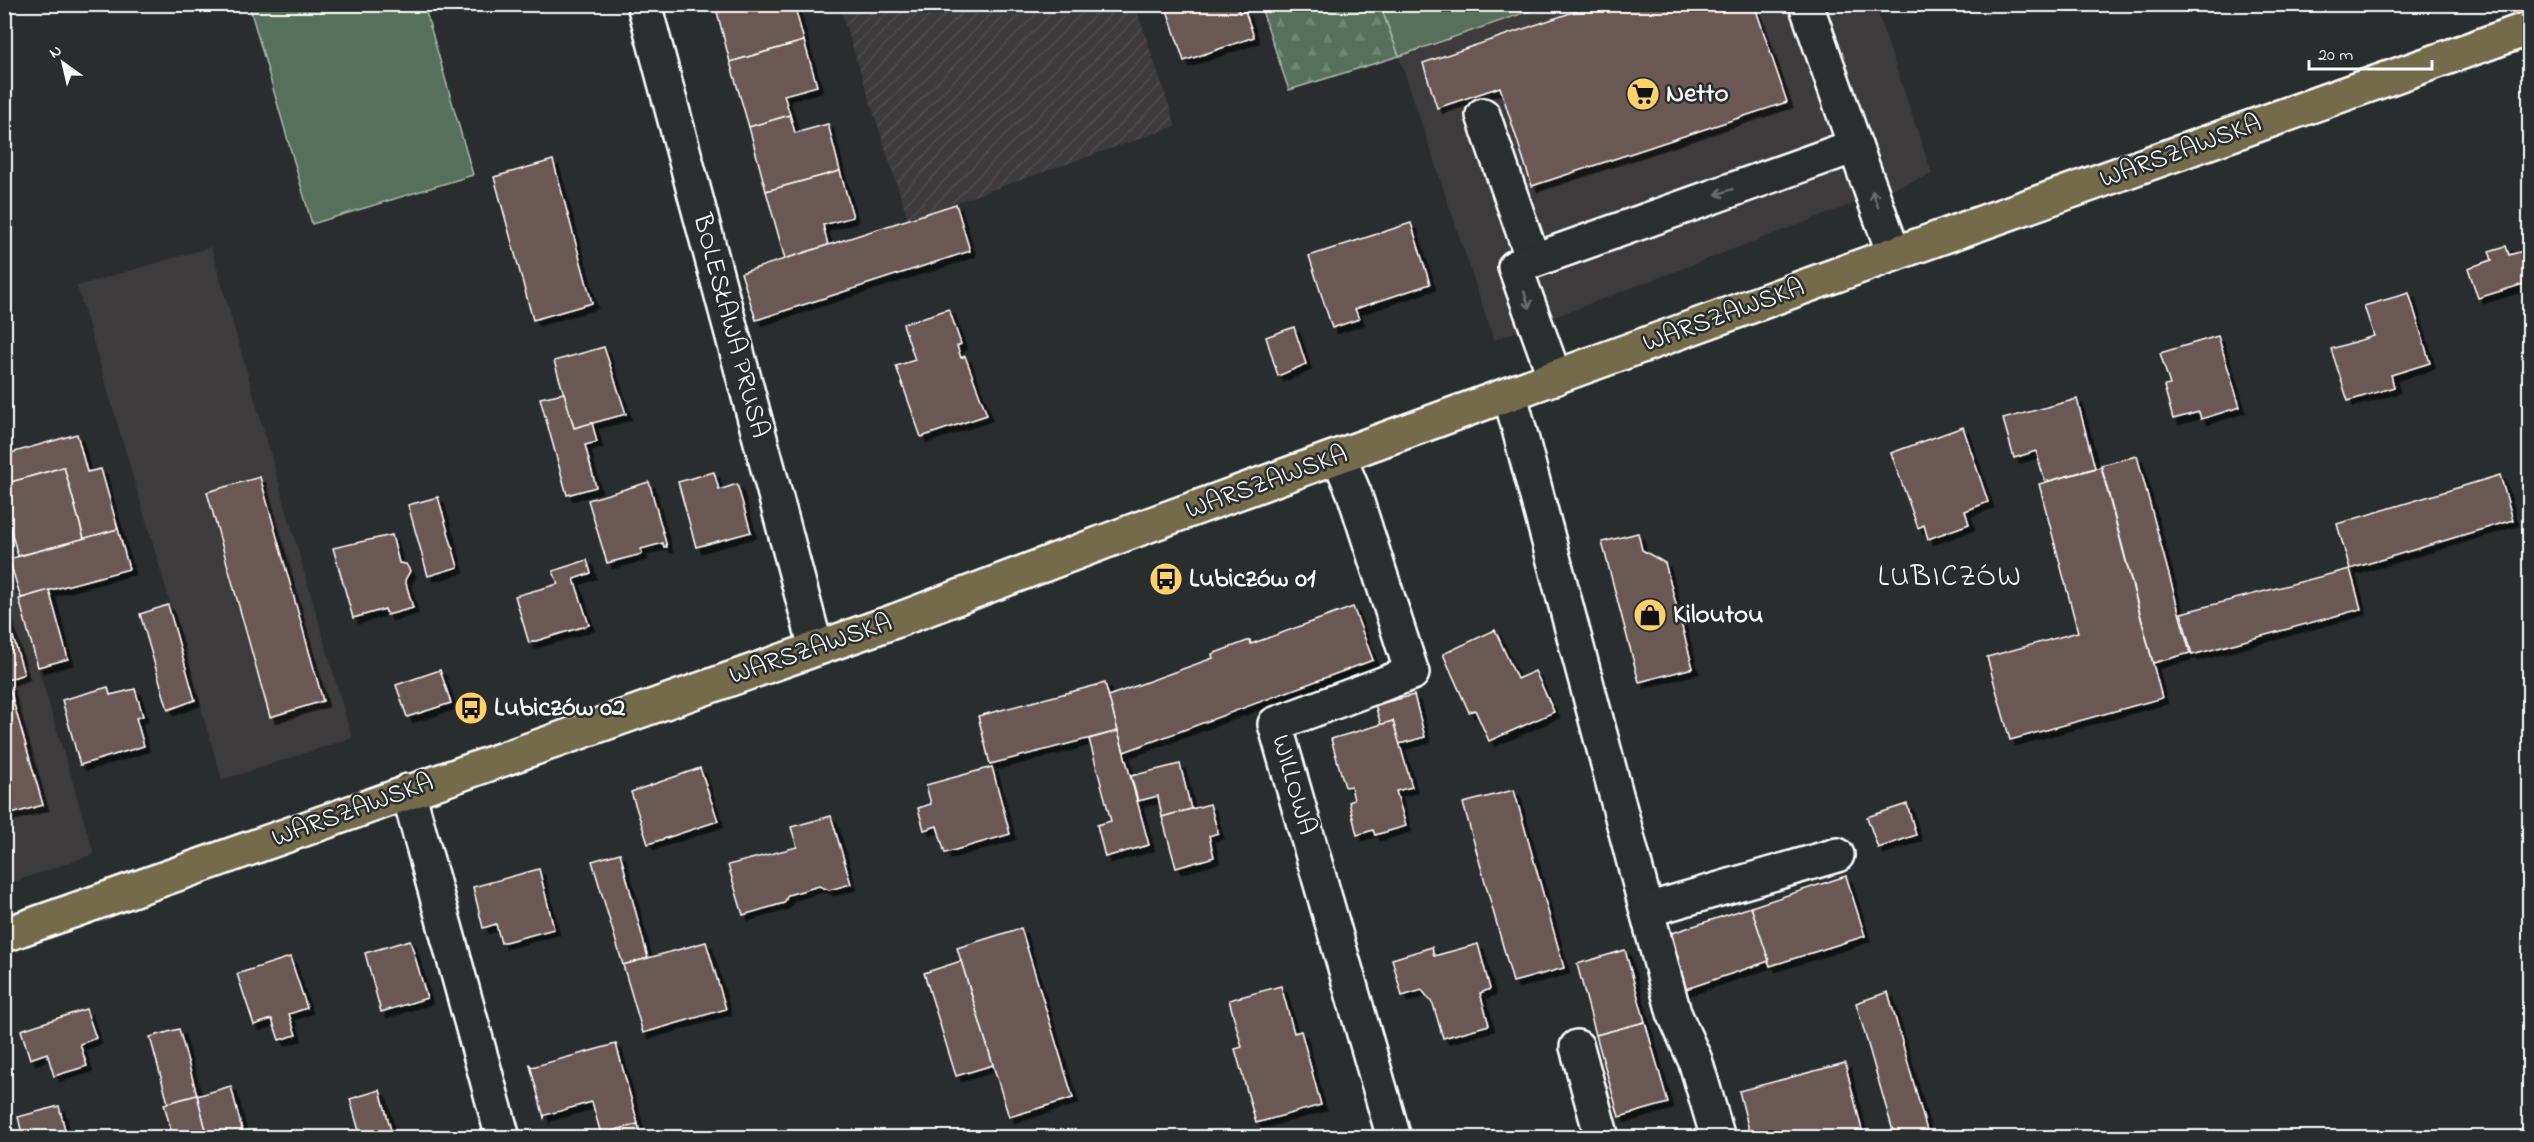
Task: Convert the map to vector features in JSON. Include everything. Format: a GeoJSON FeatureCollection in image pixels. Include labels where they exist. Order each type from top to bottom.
{"type":"FeatureCollection","features":[{"type":"Feature","properties":{"kind":"main road","name":"WARSZAWSKA"},"geometry":{"type":"LineString","coordinates":[[4,935],[816,648],[1894,254],[2529,28]]}},
{"type":"Feature","properties":{"kind":"street","name":"BOLESŁAWA PRUSA"},"geometry":{"type":"LineString","coordinates":[[644,4],[816,648]]}},
{"type":"Feature","properties":{"kind":"street"},"geometry":{"type":"LineString","coordinates":[[1806,4],[1894,254]]}},
{"type":"Feature","properties":{"kind":"street"},"geometry":{"type":"LineString","coordinates":[[1482,115],[1533,260]]}},
{"type":"Feature","properties":{"kind":"street"},"geometry":{"type":"LineString","coordinates":[[1555,378],[1515,267],[1855,146]]}},
{"type":"Feature","properties":{"kind":"street"},"geometry":{"type":"LineString","coordinates":[[1510,395],[1674,1013],[1695,1060],[1718,1137]]}},
{"type":"Feature","properties":{"kind":"street","name":"WILLOWA"},"geometry":{"type":"LineString","coordinates":[[1339,457],[1354,492],[1412,673],[1275,724],[1394,1137]]}},
{"type":"Feature","properties":{"kind":"street"},"geometry":{"type":"LineString","coordinates":[[408,791],[503,1137]]}},
{"type":"Feature","properties":{"kind":"street"},"geometry":{"type":"LineString","coordinates":[[1647,910],[1837,855]]}},
{"type":"Feature","properties":{"kind":"street"},"geometry":{"type":"LineString","coordinates":[[1576,1047],[1602,1137]]}},
{"type":"Feature","properties":{"kind":"shaded area"},"geometry":{"type":"Polygon","coordinates":[[[839,5],[1135,5],[1176,126],[908,219],[839,5]]]}},
{"type":"Feature","properties":{"kind":"shaded area"},"geometry":{"type":"Polygon","coordinates":[[[1547,5],[1875,5],[1932,174],[1494,340],[1399,56],[1547,5]]]}},
{"type":"Feature","properties":{"kind":"shaded area"},"geometry":{"type":"Polygon","coordinates":[[[211,247],[352,738],[222,780],[77,286],[211,247]]]}},
{"type":"Feature","properties":{"kind":"shaded area"},"geometry":{"type":"Polygon","coordinates":[[[4,553],[94,854],[5,885],[4,885],[4,553]]]}},
{"type":"Feature","properties":{"kind":"green space"},"geometry":{"type":"Polygon","coordinates":[[[1380,4],[1547,5],[1399,56],[1380,4]]]}},
{"type":"Feature","properties":{"kind":"green space"},"geometry":{"type":"Polygon","coordinates":[[[249,5],[424,5],[473,175],[312,224],[249,5]]]}},
{"type":"Feature","properties":{"kind":"green space"},"geometry":{"type":"Polygon","coordinates":[[[1260,5],[1380,5],[1399,56],[1289,90],[1260,5]]]}},
{"type":"Feature","properties":{"kind":"building"},"geometry":{"type":"Polygon","coordinates":[[[715,4],[794,4],[804,41],[730,62],[715,4]]]}},
{"type":"Feature","properties":{"kind":"building"},"geometry":{"type":"Polygon","coordinates":[[[1165,4],[1237,4],[1239,13],[1245,11],[1254,37],[1184,61],[1165,4]]]}},
{"type":"Feature","properties":{"kind":"building","name":"Netto"},"geometry":{"type":"Polygon","coordinates":[[[1597,4],[1754,4],[1787,102],[1532,186],[1500,87],[1437,108],[1423,63],[1597,4]]]}},
{"type":"Feature","properties":{"kind":"building"},"geometry":{"type":"Polygon","coordinates":[[[804,41],[817,86],[784,95],[790,115],[749,127],[730,62],[804,41]]]}},
{"type":"Feature","properties":{"kind":"building"},"geometry":{"type":"Polygon","coordinates":[[[790,115],[795,133],[828,124],[840,171],[766,191],[749,127],[790,115]]]}},
{"type":"Feature","properties":{"kind":"building"},"geometry":{"type":"Polygon","coordinates":[[[553,160],[592,303],[533,320],[494,177],[553,160]]]}},
{"type":"Feature","properties":{"kind":"building"},"geometry":{"type":"Polygon","coordinates":[[[840,171],[853,217],[823,225],[828,245],[785,259],[766,191],[840,171]]]}},
{"type":"Feature","properties":{"kind":"building"},"geometry":{"type":"Polygon","coordinates":[[[956,204],[970,251],[756,320],[741,273],[956,204]]]}},
{"type":"Feature","properties":{"kind":"building"},"geometry":{"type":"Polygon","coordinates":[[[1411,223],[1430,284],[1355,309],[1359,319],[1332,328],[1309,256],[1411,223]]]}},
{"type":"Feature","properties":{"kind":"building"},"geometry":{"type":"Polygon","coordinates":[[[2506,246],[2509,255],[2530,249],[2530,282],[2478,298],[2468,268],[2492,260],[2489,251],[2506,246]]]}},
{"type":"Feature","properties":{"kind":"building"},"geometry":{"type":"Polygon","coordinates":[[[2409,293],[2430,363],[2391,375],[2394,387],[2348,401],[2331,349],[2374,336],[2364,306],[2409,293]]]}},
{"type":"Feature","properties":{"kind":"building"},"geometry":{"type":"Polygon","coordinates":[[[949,309],[961,344],[957,346],[961,358],[965,356],[987,415],[921,437],[896,366],[915,360],[903,324],[949,309]]]}},
{"type":"Feature","properties":{"kind":"building"},"geometry":{"type":"Polygon","coordinates":[[[1294,327],[1306,364],[1278,376],[1266,337],[1294,327]]]}},
{"type":"Feature","properties":{"kind":"building"},"geometry":{"type":"Polygon","coordinates":[[[2218,336],[2240,407],[2201,419],[2199,412],[2173,419],[2164,386],[2170,385],[2160,353],[2218,336]]]}},
{"type":"Feature","properties":{"kind":"building"},"geometry":{"type":"Polygon","coordinates":[[[604,347],[626,414],[574,428],[554,361],[604,347]]]}},
{"type":"Feature","properties":{"kind":"building"},"geometry":{"type":"Polygon","coordinates":[[[564,393],[574,428],[592,423],[597,442],[585,445],[596,487],[567,495],[540,398],[564,393]]]}},
{"type":"Feature","properties":{"kind":"building"},"geometry":{"type":"Polygon","coordinates":[[[2077,399],[2095,468],[2045,482],[2036,451],[2014,458],[2003,419],[2077,399]]]}},
{"type":"Feature","properties":{"kind":"building"},"geometry":{"type":"Polygon","coordinates":[[[1963,427],[1988,502],[1965,511],[1969,524],[1928,539],[1924,525],[1918,528],[1891,453],[1963,427]]]}},
{"type":"Feature","properties":{"kind":"building"},"geometry":{"type":"Polygon","coordinates":[[[77,434],[87,472],[101,469],[118,529],[84,539],[64,467],[4,484],[4,455],[77,434]]]}},
{"type":"Feature","properties":{"kind":"building"},"geometry":{"type":"Polygon","coordinates":[[[2137,456],[2190,653],[2153,663],[2101,465],[2137,456]]]}},
{"type":"Feature","properties":{"kind":"building"},"geometry":{"type":"Polygon","coordinates":[[[64,467],[84,539],[18,556],[4,506],[4,484],[64,467]]]}},
{"type":"Feature","properties":{"kind":"building"},"geometry":{"type":"Polygon","coordinates":[[[2101,467],[2162,698],[2010,740],[1987,657],[2078,632],[2039,484],[2101,467]]]}},
{"type":"Feature","properties":{"kind":"building"},"geometry":{"type":"Polygon","coordinates":[[[714,472],[719,490],[737,484],[751,532],[696,547],[678,482],[714,472]]]}},
{"type":"Feature","properties":{"kind":"building"},"geometry":{"type":"Polygon","coordinates":[[[2500,475],[2513,520],[2350,569],[2337,524],[2500,475]]]}},
{"type":"Feature","properties":{"kind":"building"},"geometry":{"type":"Polygon","coordinates":[[[260,477],[323,701],[270,717],[207,492],[260,477]]]}},
{"type":"Feature","properties":{"kind":"building"},"geometry":{"type":"Polygon","coordinates":[[[649,482],[667,547],[664,547],[663,543],[641,549],[642,554],[607,563],[588,500],[649,482]]]}},
{"type":"Feature","properties":{"kind":"building"},"geometry":{"type":"Polygon","coordinates":[[[438,497],[458,567],[428,576],[408,505],[438,497]]]}},
{"type":"Feature","properties":{"kind":"building"},"geometry":{"type":"Polygon","coordinates":[[[118,529],[129,569],[21,598],[9,559],[118,529]]]}},
{"type":"Feature","properties":{"kind":"building","name":"Kiloutou"},"geometry":{"type":"Polygon","coordinates":[[[1638,533],[1642,550],[1665,563],[1693,668],[1639,682],[1602,542],[1638,533]]]}},
{"type":"Feature","properties":{"kind":"building"},"geometry":{"type":"Polygon","coordinates":[[[392,535],[399,563],[406,564],[410,571],[405,580],[413,608],[387,615],[385,609],[353,618],[333,548],[392,535]]]}},
{"type":"Feature","properties":{"kind":"building"},"geometry":{"type":"Polygon","coordinates":[[[587,560],[591,573],[574,579],[589,625],[529,643],[515,596],[558,584],[553,571],[587,560]]]}},
{"type":"Feature","properties":{"kind":"building"},"geometry":{"type":"Polygon","coordinates":[[[2350,569],[2361,609],[2192,655],[2181,613],[2350,569]]]}},
{"type":"Feature","properties":{"kind":"building"},"geometry":{"type":"Polygon","coordinates":[[[49,590],[68,659],[38,667],[19,599],[49,590]]]}},
{"type":"Feature","properties":{"kind":"building"},"geometry":{"type":"Polygon","coordinates":[[[168,605],[195,700],[168,710],[140,614],[168,605]]]}},
{"type":"Feature","properties":{"kind":"building"},"geometry":{"type":"Polygon","coordinates":[[[4,606],[24,674],[7,680],[43,805],[4,816],[4,606]]]}},
{"type":"Feature","properties":{"kind":"building"},"geometry":{"type":"Polygon","coordinates":[[[1353,607],[1373,660],[1124,752],[1108,696],[1213,658],[1212,654],[1250,640],[1251,644],[1353,607]]]}},
{"type":"Feature","properties":{"kind":"building"},"geometry":{"type":"Polygon","coordinates":[[[1495,630],[1517,679],[1535,671],[1554,712],[1489,741],[1475,710],[1469,712],[1443,654],[1495,630]]]}},
{"type":"Feature","properties":{"kind":"building"},"geometry":{"type":"Polygon","coordinates":[[[440,670],[451,703],[407,717],[396,685],[440,670]]]}},
{"type":"Feature","properties":{"kind":"building"},"geometry":{"type":"Polygon","coordinates":[[[1105,683],[1118,731],[990,764],[978,716],[1105,683]]]}},
{"type":"Feature","properties":{"kind":"building"},"geometry":{"type":"Polygon","coordinates":[[[108,687],[110,695],[135,689],[143,716],[136,718],[144,746],[80,765],[62,700],[108,687]]]}},
{"type":"Feature","properties":{"kind":"building"},"geometry":{"type":"Polygon","coordinates":[[[1414,695],[1425,737],[1399,744],[1393,721],[1381,725],[1375,705],[1414,695]]]}},
{"type":"Feature","properties":{"kind":"building"},"geometry":{"type":"Polygon","coordinates":[[[1393,721],[1412,787],[1396,791],[1406,826],[1375,835],[1373,830],[1357,835],[1349,802],[1354,800],[1351,786],[1345,787],[1331,739],[1393,721]]]}},
{"type":"Feature","properties":{"kind":"building"},"geometry":{"type":"Polygon","coordinates":[[[1118,731],[1149,845],[1105,857],[1097,825],[1111,821],[1089,739],[1118,731]]]}},
{"type":"Feature","properties":{"kind":"building"},"geometry":{"type":"Polygon","coordinates":[[[1180,764],[1191,809],[1162,817],[1158,796],[1138,801],[1131,776],[1180,764]]]}},
{"type":"Feature","properties":{"kind":"building"},"geometry":{"type":"Polygon","coordinates":[[[992,767],[1010,834],[945,853],[937,826],[924,830],[918,808],[931,804],[926,785],[992,767]]]}},
{"type":"Feature","properties":{"kind":"building"},"geometry":{"type":"Polygon","coordinates":[[[700,768],[718,821],[648,844],[631,792],[700,768]]]}},
{"type":"Feature","properties":{"kind":"building"},"geometry":{"type":"Polygon","coordinates":[[[1514,790],[1564,968],[1513,982],[1463,803],[1514,790]]]}},
{"type":"Feature","properties":{"kind":"building"},"geometry":{"type":"Polygon","coordinates":[[[1210,804],[1218,833],[1209,836],[1214,857],[1176,868],[1162,817],[1210,804]]]}},
{"type":"Feature","properties":{"kind":"building"},"geometry":{"type":"Polygon","coordinates":[[[1907,804],[1916,835],[1878,848],[1867,817],[1907,804]]]}},
{"type":"Feature","properties":{"kind":"building"},"geometry":{"type":"Polygon","coordinates":[[[831,816],[851,884],[829,890],[819,886],[788,895],[784,903],[743,915],[728,865],[797,847],[791,827],[831,816]]]}},
{"type":"Feature","properties":{"kind":"building"},"geometry":{"type":"Polygon","coordinates":[[[620,853],[648,958],[623,965],[592,861],[620,853]]]}},
{"type":"Feature","properties":{"kind":"building"},"geometry":{"type":"Polygon","coordinates":[[[539,869],[554,929],[501,943],[496,924],[483,928],[473,887],[539,869]]]}},
{"type":"Feature","properties":{"kind":"building"},"geometry":{"type":"Polygon","coordinates":[[[1846,876],[1865,936],[1770,966],[1751,907],[1846,876]]]}},
{"type":"Feature","properties":{"kind":"building"},"geometry":{"type":"Polygon","coordinates":[[[1751,907],[1769,961],[1683,990],[1666,935],[1751,907]]]}},
{"type":"Feature","properties":{"kind":"building"},"geometry":{"type":"Polygon","coordinates":[[[1021,928],[1073,1098],[1009,1117],[957,948],[1021,928]]]}},
{"type":"Feature","properties":{"kind":"building"},"geometry":{"type":"Polygon","coordinates":[[[410,940],[427,998],[381,1012],[365,953],[410,940]]]}},
{"type":"Feature","properties":{"kind":"building"},"geometry":{"type":"Polygon","coordinates":[[[706,942],[726,1009],[643,1033],[623,965],[706,942]]]}},
{"type":"Feature","properties":{"kind":"building"},"geometry":{"type":"Polygon","coordinates":[[[1478,944],[1490,989],[1480,993],[1489,1025],[1443,1038],[1433,1004],[1422,990],[1402,996],[1392,959],[1432,947],[1434,956],[1478,944]]]}},
{"type":"Feature","properties":{"kind":"building"},"geometry":{"type":"Polygon","coordinates":[[[1625,950],[1645,1022],[1596,1035],[1577,964],[1625,950]]]}},
{"type":"Feature","properties":{"kind":"building"},"geometry":{"type":"Polygon","coordinates":[[[290,957],[307,1008],[289,1014],[296,1035],[279,1040],[272,1019],[254,1025],[237,974],[290,957]]]}},
{"type":"Feature","properties":{"kind":"building"},"geometry":{"type":"Polygon","coordinates":[[[961,961],[993,1065],[956,1076],[924,973],[961,961]]]}},
{"type":"Feature","properties":{"kind":"building"},"geometry":{"type":"Polygon","coordinates":[[[1281,986],[1294,1033],[1301,1031],[1321,1105],[1256,1123],[1235,1049],[1242,1047],[1229,1000],[1281,986]]]}},
{"type":"Feature","properties":{"kind":"building"},"geometry":{"type":"Polygon","coordinates":[[[1888,992],[1929,1138],[1895,1138],[1856,1003],[1888,992]]]}},
{"type":"Feature","properties":{"kind":"building"},"geometry":{"type":"Polygon","coordinates":[[[86,1009],[96,1038],[80,1044],[87,1066],[54,1076],[47,1053],[30,1059],[21,1030],[86,1009]]]}},
{"type":"Feature","properties":{"kind":"building"},"geometry":{"type":"Polygon","coordinates":[[[1645,1022],[1668,1103],[1619,1117],[1596,1035],[1645,1022]]]}},
{"type":"Feature","properties":{"kind":"building"},"geometry":{"type":"Polygon","coordinates":[[[179,1029],[197,1095],[168,1103],[150,1037],[179,1029]]]}},
{"type":"Feature","properties":{"kind":"building"},"geometry":{"type":"Polygon","coordinates":[[[616,1044],[638,1124],[601,1134],[592,1102],[545,1115],[544,1118],[530,1065],[532,1067],[616,1044]]]}},
{"type":"Feature","properties":{"kind":"building"},"geometry":{"type":"Polygon","coordinates":[[[1845,1063],[1864,1138],[1751,1138],[1739,1091],[1845,1063]]]}},
{"type":"Feature","properties":{"kind":"building"},"geometry":{"type":"Polygon","coordinates":[[[231,1086],[244,1138],[208,1138],[197,1096],[231,1086]]]}},
{"type":"Feature","properties":{"kind":"building"},"geometry":{"type":"Polygon","coordinates":[[[380,1090],[393,1138],[361,1138],[350,1099],[380,1090]]]}},
{"type":"Feature","properties":{"kind":"building"},"geometry":{"type":"Polygon","coordinates":[[[197,1095],[208,1138],[173,1138],[164,1104],[197,1095]]]}},
{"type":"Feature","properties":{"kind":"building"},"geometry":{"type":"Polygon","coordinates":[[[59,1106],[67,1138],[23,1138],[18,1117],[59,1106]]]}},
{"type":"Feature","properties":{"kind":"building"},"geometry":{"type":"Polygon","coordinates":[[[638,1124],[641,1138],[602,1138],[601,1134],[638,1124]]]}},
{"type":"Feature","properties":{"kind":"place","name":"Netto"},"geometry":{"type":"Point","coordinates":[1643,94]}},
{"type":"Feature","properties":{"kind":"place","name":"Lubiczów 01"},"geometry":{"type":"Point","coordinates":[1166,579]}},
{"type":"Feature","properties":{"kind":"place","name":"Kiloutou"},"geometry":{"type":"Point","coordinates":[1650,615]}},
{"type":"Feature","properties":{"kind":"place","name":"Lubiczów 02"},"geometry":{"type":"Point","coordinates":[471,708]}},
{"type":"Feature","properties":{"kind":"district","name":"LUBICZÓW"},"geometry":{"type":"Point","coordinates":[1950,578]}}]}
